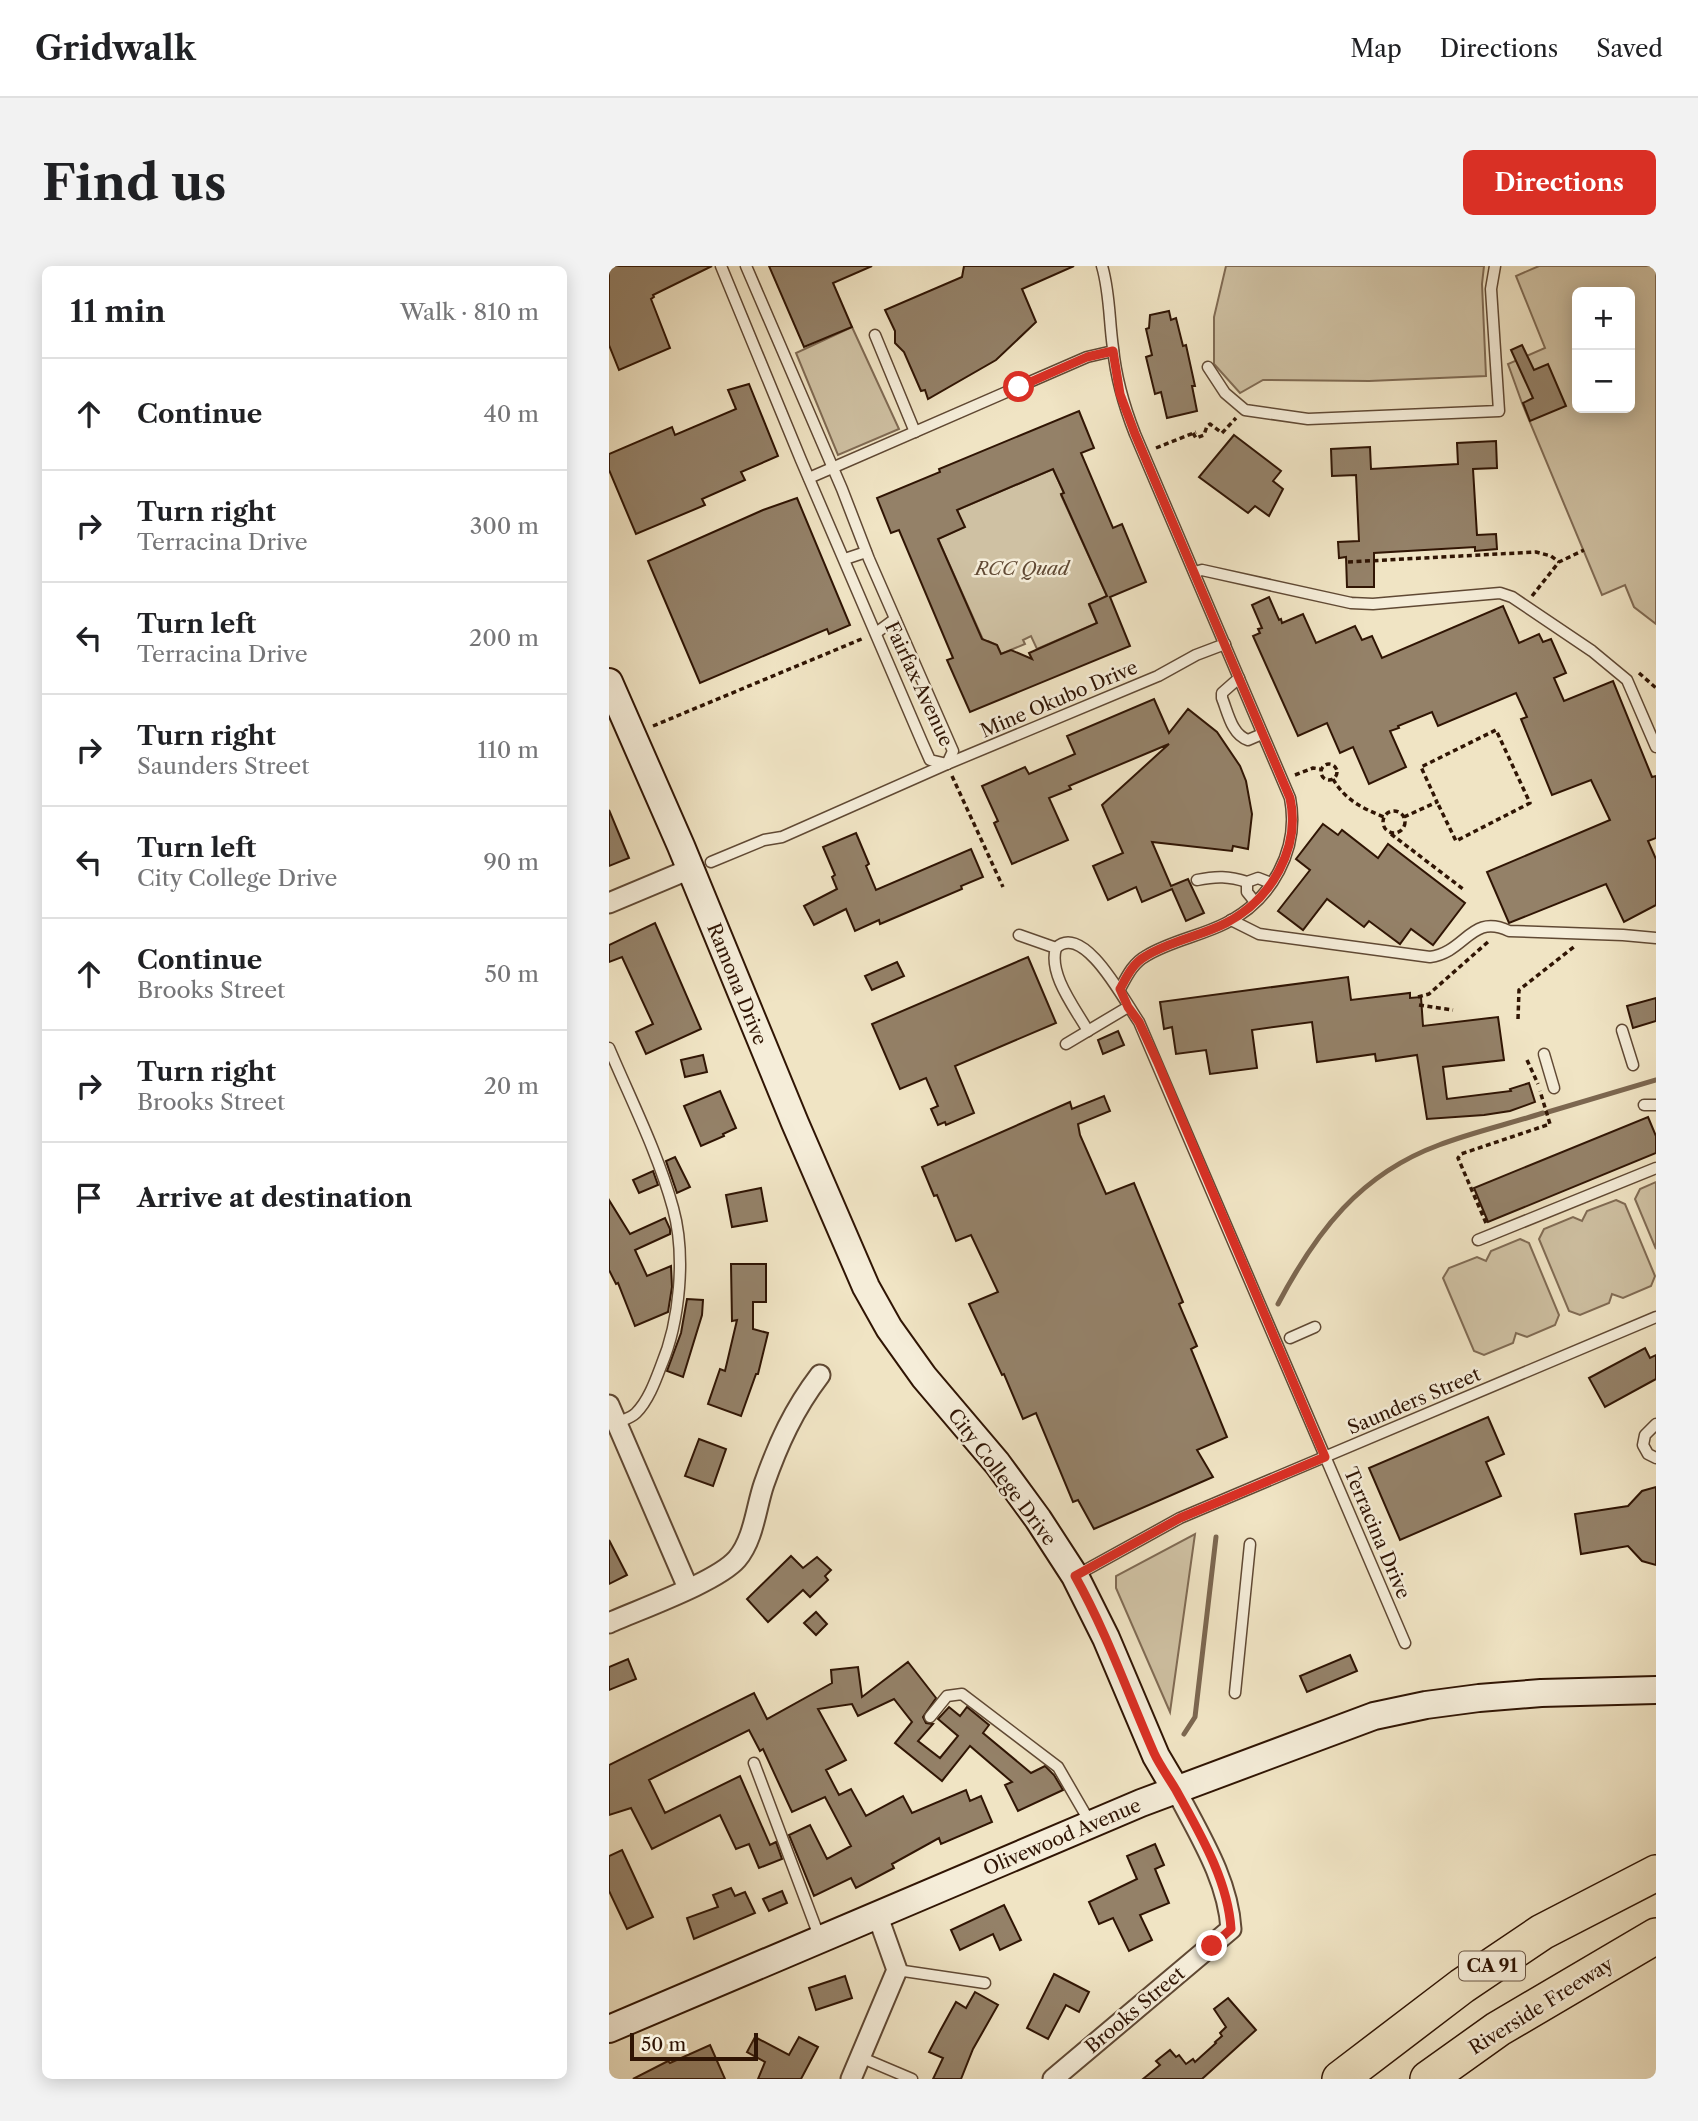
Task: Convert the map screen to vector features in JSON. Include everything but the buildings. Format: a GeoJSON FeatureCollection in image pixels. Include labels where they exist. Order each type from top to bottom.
{"type":"FeatureCollection","features":[{"type":"Feature","properties":{"kind":"highway","name":"CA 91"},"geometry":{"type":"LineString","coordinates":[[1340,2079],[1462,1986],[1542,1932],[1656,1873]]}},
{"type":"Feature","properties":{"kind":"highway","name":"Riverside Freeway"},"geometry":{"type":"LineString","coordinates":[[1428,2079],[1498,2029],[1656,1936]]}},
{"type":"Feature","properties":{"kind":"street","name":"Ramona Drive"},"geometry":{"type":"LineString","coordinates":[[609,682],[700,865],[795,1123],[866,1287]]}},
{"type":"Feature","properties":{"kind":"street"},"geometry":{"type":"LineString","coordinates":[[609,903],[700,865]]}},
{"type":"Feature","properties":{"kind":"street","name":"City College Drive"},"geometry":{"type":"LineString","coordinates":[[866,1287],[889,1328],[924,1377],[997,1463],[1075,1576],[1106,1637],[1156,1756],[1176,1790]]}},
{"type":"Feature","properties":{"kind":"street"},"geometry":{"type":"LineString","coordinates":[[609,1623],[720,1573],[738,1558],[750,1533],[784,1432],[801,1400],[820,1375]]}},
{"type":"Feature","properties":{"kind":"street"},"geometry":{"type":"LineString","coordinates":[[613,1414],[688,1588]]}},
{"type":"Feature","properties":{"kind":"street","name":"Olivewood Avenue"},"geometry":{"type":"LineString","coordinates":[[609,2029],[1091,1824],[1374,1716],[1466,1700],[1541,1693],[1656,1690]]}},
{"type":"Feature","properties":{"kind":"street","name":"Brooks Street"},"geometry":{"type":"LineString","coordinates":[[1052,2079],[1231,1929],[1229,1904],[1211,1859],[1176,1790]]}},
{"type":"Feature","properties":{"kind":"street"},"geometry":{"type":"LineString","coordinates":[[851,2079],[897,1970],[877,1914]]}},
{"type":"Feature","properties":{"kind":"lane","name":"Fairfax Avenue"},"geometry":{"type":"LineString","coordinates":[[721,266],[930,760],[947,764],[953,751],[746,266]]}},
{"type":"Feature","properties":{"kind":"lane"},"geometry":{"type":"LineString","coordinates":[[1102,266],[1113,351],[1124,404],[1290,798],[1293,830],[1289,850],[1271,883],[1255,902],[1231,920],[1147,955],[1131,970],[1120,989]]}},
{"type":"Feature","properties":{"kind":"lane"},"geometry":{"type":"LineString","coordinates":[[1208,367],[1225,393],[1245,410],[1308,419],[1499,411],[1491,289],[1495,266]]}},
{"type":"Feature","properties":{"kind":"lane"},"geometry":{"type":"LineString","coordinates":[[875,335],[915,432]]}},
{"type":"Feature","properties":{"kind":"lane"},"geometry":{"type":"LineString","coordinates":[[809,478],[1087,357],[1113,351]]}},
{"type":"Feature","properties":{"kind":"lane"},"geometry":{"type":"LineString","coordinates":[[845,559],[866,552]]}},
{"type":"Feature","properties":{"kind":"lane"},"geometry":{"type":"LineString","coordinates":[[1195,572],[1202,569],[1351,603],[1373,604],[1500,593],[1512,597],[1592,651],[1627,681],[1656,747]]}},
{"type":"Feature","properties":{"kind":"lane"},"geometry":{"type":"LineString","coordinates":[[876,633],[895,620]]}},
{"type":"Feature","properties":{"kind":"lane","name":"Mine Okubo Drive"},"geometry":{"type":"LineString","coordinates":[[700,865],[782,837],[947,764],[1124,691],[1225,644]]}},
{"type":"Feature","properties":{"kind":"lane"},"geometry":{"type":"LineString","coordinates":[[1239,678],[1222,692],[1236,733],[1248,740],[1262,734]]}},
{"type":"Feature","properties":{"kind":"lane"},"geometry":{"type":"LineString","coordinates":[[1197,880],[1217,876],[1247,882],[1258,878],[1271,883]]}},
{"type":"Feature","properties":{"kind":"lane"},"geometry":{"type":"LineString","coordinates":[[1247,882],[1247,892],[1255,902]]}},
{"type":"Feature","properties":{"kind":"lane"},"geometry":{"type":"LineString","coordinates":[[1231,920],[1259,934],[1430,957],[1448,951],[1486,925],[1495,924],[1520,931],[1656,938]]}},
{"type":"Feature","properties":{"kind":"lane"},"geometry":{"type":"LineString","coordinates":[[1019,935],[1056,948],[1053,958],[1060,980],[1088,1031]]}},
{"type":"Feature","properties":{"kind":"lane","name":"Terracina Drive"},"geometry":{"type":"LineString","coordinates":[[1056,948],[1062,942],[1071,941],[1078,944],[1120,989],[1139,1022],[1405,1643]]}},
{"type":"Feature","properties":{"kind":"lane"},"geometry":{"type":"LineString","coordinates":[[1066,1044],[1128,1007]]}},
{"type":"Feature","properties":{"kind":"lane"},"geometry":{"type":"LineString","coordinates":[[1622,1030],[1633,1065]]}},
{"type":"Feature","properties":{"kind":"lane"},"geometry":{"type":"LineString","coordinates":[[609,1048],[649,1141],[673,1209],[679,1247],[675,1320],[666,1356],[650,1392],[635,1414],[613,1414]]}},
{"type":"Feature","properties":{"kind":"lane"},"geometry":{"type":"LineString","coordinates":[[1544,1054],[1554,1088]]}},
{"type":"Feature","properties":{"kind":"lane"},"geometry":{"type":"LineString","coordinates":[[1644,1105],[1656,1105]]}},
{"type":"Feature","properties":{"kind":"lane"},"geometry":{"type":"LineString","coordinates":[[1478,1240],[1656,1168]]}},
{"type":"Feature","properties":{"kind":"lane","name":"Saunders Street"},"geometry":{"type":"LineString","coordinates":[[1075,1576],[1180,1518],[1656,1317]]}},
{"type":"Feature","properties":{"kind":"lane"},"geometry":{"type":"LineString","coordinates":[[1290,1338],[1315,1326]]}},
{"type":"Feature","properties":{"kind":"lane"},"geometry":{"type":"LineString","coordinates":[[1656,1424],[1645,1435],[1643,1446],[1648,1454],[1656,1458]]}},
{"type":"Feature","properties":{"kind":"lane"},"geometry":{"type":"LineString","coordinates":[[1235,1693],[1250,1544]]}},
{"type":"Feature","properties":{"kind":"lane"},"geometry":{"type":"LineString","coordinates":[[930,1717],[947,1696],[962,1694],[1058,1767],[1091,1824]]}},
{"type":"Feature","properties":{"kind":"lane"},"geometry":{"type":"LineString","coordinates":[[754,1763],[820,1939]]}},
{"type":"Feature","properties":{"kind":"lane"},"geometry":{"type":"LineString","coordinates":[[897,1970],[985,1983]]}},
{"type":"Feature","properties":{"kind":"lane"},"geometry":{"type":"LineString","coordinates":[[860,2057],[912,2079]]}},
{"type":"Feature","properties":{"kind":"path"},"geometry":{"type":"LineString","coordinates":[[1155,448],[1195,433],[1196,438],[1205,435],[1206,426],[1210,424],[1222,433],[1230,423]]}},
{"type":"Feature","properties":{"kind":"path"},"geometry":{"type":"LineString","coordinates":[[1525,606],[1559,562],[1584,550]]}},
{"type":"Feature","properties":{"kind":"path"},"geometry":{"type":"LineString","coordinates":[[1348,562],[1536,552],[1551,556],[1559,562]]}},
{"type":"Feature","properties":{"kind":"path"},"geometry":{"type":"LineString","coordinates":[[653,726],[876,633]]}},
{"type":"Feature","properties":{"kind":"path"},"geometry":{"type":"LineString","coordinates":[[1496,730],[1530,803],[1457,841],[1437,802],[1421,767],[1496,730]]}},
{"type":"Feature","properties":{"kind":"path"},"geometry":{"type":"LineString","coordinates":[[947,764],[1003,887]]}},
{"type":"Feature","properties":{"kind":"path"},"geometry":{"type":"LineString","coordinates":[[1297,774],[1313,768],[1321,769],[1327,764],[1334,766],[1337,773],[1332,779]]}},
{"type":"Feature","properties":{"kind":"path"},"geometry":{"type":"LineString","coordinates":[[1321,769],[1322,777],[1332,779],[1338,789],[1354,804],[1384,817]]}},
{"type":"Feature","properties":{"kind":"path"},"geometry":{"type":"LineString","coordinates":[[1404,817],[1437,802]]}},
{"type":"Feature","properties":{"kind":"path"},"geometry":{"type":"LineString","coordinates":[[1384,817],[1395,811],[1404,817],[1405,825],[1401,831],[1391,834]]}},
{"type":"Feature","properties":{"kind":"path"},"geometry":{"type":"LineString","coordinates":[[1384,817],[1383,826],[1391,834],[1463,889]]}},
{"type":"Feature","properties":{"kind":"path"},"geometry":{"type":"LineString","coordinates":[[1417,997],[1429,994],[1504,928]]}},
{"type":"Feature","properties":{"kind":"path"},"geometry":{"type":"LineString","coordinates":[[1518,1018],[1519,990],[1581,941]]}},
{"type":"Feature","properties":{"kind":"path"},"geometry":{"type":"LineString","coordinates":[[1419,1005],[1453,1010]]}},
{"type":"Feature","properties":{"kind":"path"},"geometry":{"type":"LineString","coordinates":[[1488,1228],[1458,1158],[1461,1154],[1550,1124],[1538,1084],[1527,1060]]}},
{"type":"Feature","properties":{"kind":"green space"},"geometry":{"type":"Polygon","coordinates":[[[1226,266],[1484,266],[1482,284],[1486,376],[1369,381],[1263,380],[1240,393],[1214,364],[1214,317],[1226,266]]]}},
{"type":"Feature","properties":{"kind":"green space"},"geometry":{"type":"Polygon","coordinates":[[[1539,266],[1656,266],[1656,624],[1634,607],[1625,585],[1602,595],[1522,403],[1508,364],[1545,348],[1516,276],[1539,266]]]}},
{"type":"Feature","properties":{"kind":"green space"},"geometry":{"type":"Polygon","coordinates":[[[852,327],[899,429],[838,455],[796,353],[852,327]]]}},
{"type":"Feature","properties":{"kind":"green space","name":"RCC Quad"},"geometry":{"type":"Polygon","coordinates":[[[1053,469],[1064,493],[1061,495],[1107,596],[1089,605],[1097,623],[1037,649],[1031,636],[1023,640],[1025,644],[1001,654],[997,645],[984,642],[938,539],[964,527],[957,510],[1053,469]]]}},
{"type":"Feature","properties":{"kind":"green space"},"geometry":{"type":"Polygon","coordinates":[[[1656,1182],[1656,1249],[1635,1199],[1640,1189],[1656,1182]]]}},
{"type":"Feature","properties":{"kind":"green space"},"geometry":{"type":"Polygon","coordinates":[[[1616,1200],[1625,1204],[1655,1276],[1651,1286],[1623,1298],[1612,1294],[1609,1303],[1580,1315],[1569,1311],[1539,1239],[1544,1229],[1573,1217],[1582,1221],[1587,1211],[1616,1200]]]}},
{"type":"Feature","properties":{"kind":"green space"},"geometry":{"type":"Polygon","coordinates":[[[1520,1239],[1529,1243],[1559,1315],[1555,1325],[1527,1337],[1516,1333],[1513,1343],[1484,1355],[1474,1351],[1443,1278],[1449,1268],[1477,1257],[1486,1261],[1491,1251],[1520,1239]]]}},
{"type":"Feature","properties":{"kind":"green space"},"geometry":{"type":"Polygon","coordinates":[[[1195,1534],[1170,1712],[1116,1588],[1116,1576],[1195,1534]]]}},
{"type":"Feature","properties":{"kind":"waterway"},"geometry":{"type":"LineString","coordinates":[[1548,1112],[1656,1080]]}},
{"type":"Feature","properties":{"kind":"waterway"},"geometry":{"type":"LineString","coordinates":[[1278,1304],[1325,1230],[1343,1208],[1386,1172],[1439,1145],[1543,1113]]}},
{"type":"Feature","properties":{"kind":"waterway"},"geometry":{"type":"LineString","coordinates":[[1184,1734],[1195,1717],[1216,1537]]}},
{"type":"Feature","properties":{"kind":"route"},"geometry":{"type":"LineString","coordinates":[[1019,387],[1087,357],[1113,351],[1120,394],[1135,434],[1290,798],[1292,810],[1293,830],[1289,850],[1281,868],[1255,902],[1224,924],[1147,955],[1131,970],[1120,989],[1139,1022],[1176,1104],[1325,1457],[1180,1518],[1075,1576],[1106,1637],[1156,1756],[1211,1859],[1229,1904],[1231,1929],[1212,1946]]}}]}
